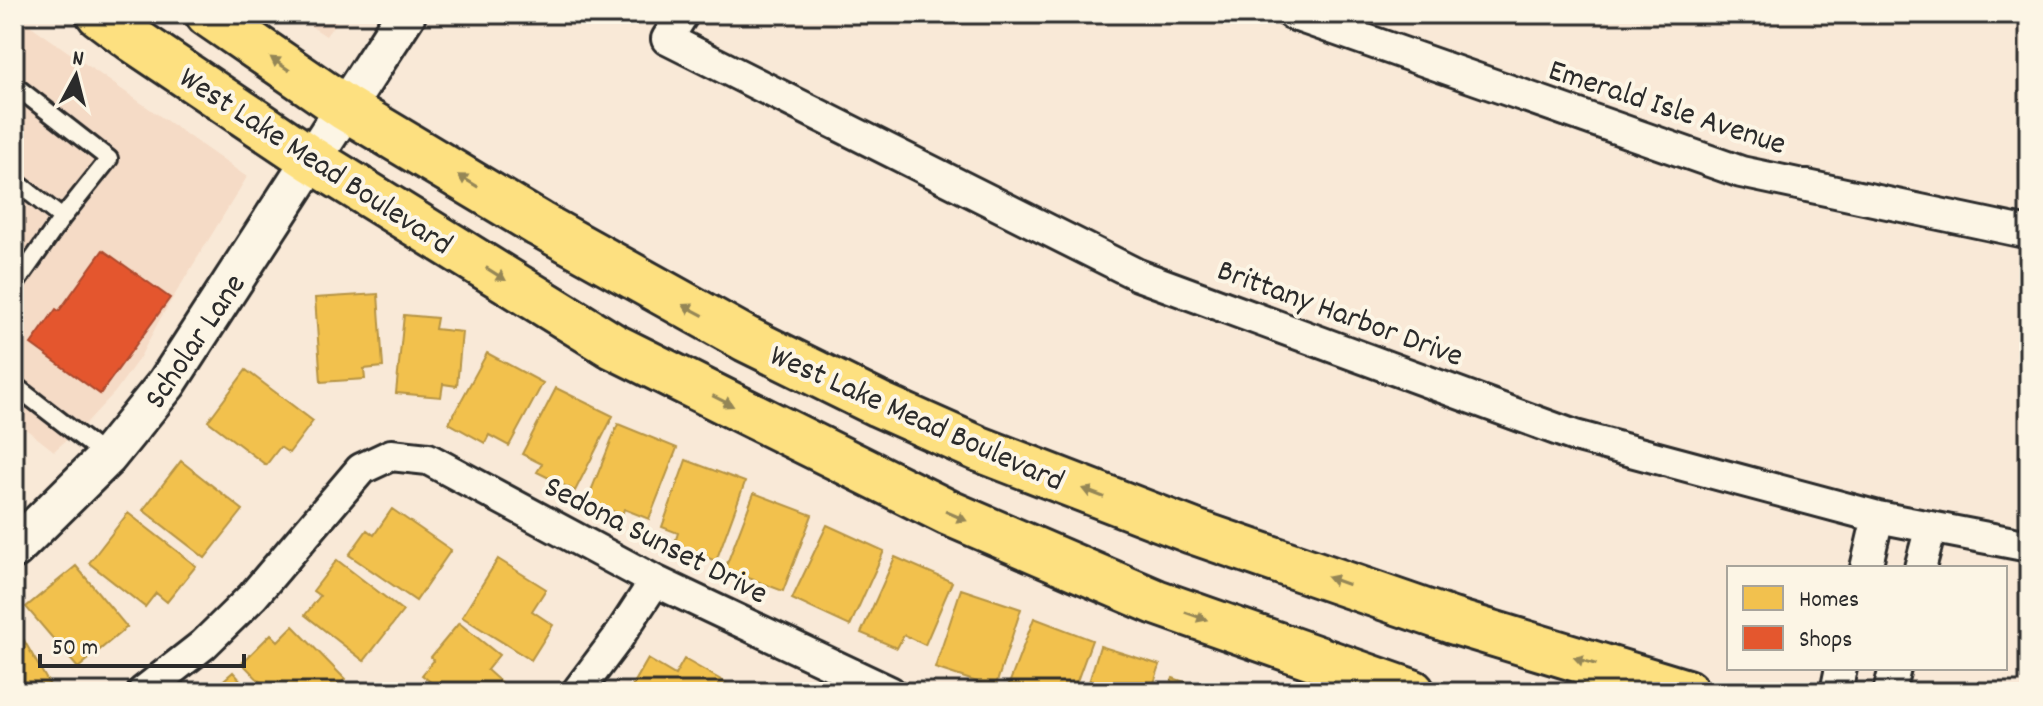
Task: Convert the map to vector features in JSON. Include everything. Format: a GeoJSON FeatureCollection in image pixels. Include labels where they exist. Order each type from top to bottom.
{"type":"FeatureCollection","features":[{"type":"Feature","properties":{"kind":"main road","name":"West Lake Mead Boulevard"},"geometry":{"type":"LineString","coordinates":[[99,14],[311,159],[613,346],[949,513],[1156,602],[1412,692]]}},
{"type":"Feature","properties":{"kind":"main road","name":"West Lake Mead Boulevard"},"geometry":{"type":"LineString","coordinates":[[208,14],[345,108],[539,224],[746,339],[878,404],[952,437],[1192,531],[1452,621],[1686,692]]}},
{"type":"Feature","properties":{"kind":"street","name":"Scholar Lane"},"geometry":{"type":"LineString","coordinates":[[14,549],[107,457],[167,383],[406,14]]}},
{"type":"Feature","properties":{"kind":"street","name":"Emerald Isle Avenue"},"geometry":{"type":"LineString","coordinates":[[1292,14],[1741,172],[2029,233]]}},
{"type":"Feature","properties":{"kind":"street","name":"Brittany Harbor Drive"},"geometry":{"type":"LineString","coordinates":[[675,26],[1138,275],[1575,436],[1878,517],[2029,546]]}},
{"type":"Feature","properties":{"kind":"street","name":"Sedona Sunset Drive"},"geometry":{"type":"LineString","coordinates":[[143,692],[203,645],[253,596],[361,469],[391,455],[428,459],[655,581],[890,692]]}},
{"type":"Feature","properties":{"kind":"street"},"geometry":{"type":"LineString","coordinates":[[1866,566],[1878,517]]}},
{"type":"Feature","properties":{"kind":"street"},"geometry":{"type":"LineString","coordinates":[[1921,566],[1931,527]]}},
{"type":"Feature","properties":{"kind":"street"},"geometry":{"type":"LineString","coordinates":[[577,692],[655,581]]}},
{"type":"Feature","properties":{"kind":"street"},"geometry":{"type":"LineString","coordinates":[[1836,692],[1841,670]]}},
{"type":"Feature","properties":{"kind":"street"},"geometry":{"type":"LineString","coordinates":[[1889,692],[1894,670]]}},
{"type":"Feature","properties":{"kind":"lane"},"geometry":{"type":"LineString","coordinates":[[14,85],[109,159],[14,286]]}},
{"type":"Feature","properties":{"kind":"lane"},"geometry":{"type":"LineString","coordinates":[[14,180],[62,218]]}},
{"type":"Feature","properties":{"kind":"lane"},"geometry":{"type":"LineString","coordinates":[[14,385],[107,457]]}},
{"type":"Feature","properties":{"kind":"shaded area"},"geometry":{"type":"Polygon","coordinates":[[[14,14],[247,177],[140,357],[115,392],[54,451],[14,420],[14,14]]]}},
{"type":"Feature","properties":{"kind":"shaded area"},"geometry":{"type":"Polygon","coordinates":[[[292,14],[342,14],[326,36],[292,14]]]}},
{"type":"Feature","properties":{"kind":"building: Homes"},"geometry":{"type":"Polygon","coordinates":[[[378,294],[383,367],[364,369],[365,379],[321,382],[315,298],[378,294]]]}},
{"type":"Feature","properties":{"kind":"building: Homes"},"geometry":{"type":"Polygon","coordinates":[[[404,315],[437,318],[435,329],[462,332],[457,386],[443,384],[441,397],[396,393],[404,315]]]}},
{"type":"Feature","properties":{"kind":"building: Homes"},"geometry":{"type":"Polygon","coordinates":[[[487,353],[543,383],[509,446],[489,435],[485,443],[449,423],[487,353]]]}},
{"type":"Feature","properties":{"kind":"building: Homes"},"geometry":{"type":"Polygon","coordinates":[[[246,370],[313,421],[289,453],[280,447],[266,465],[208,421],[246,370]]]}},
{"type":"Feature","properties":{"kind":"building: Homes"},"geometry":{"type":"Polygon","coordinates":[[[556,388],[613,416],[575,491],[537,472],[542,464],[522,454],[556,388]]]}},
{"type":"Feature","properties":{"kind":"building: Homes"},"geometry":{"type":"Polygon","coordinates":[[[618,424],[677,448],[649,519],[624,509],[622,515],[587,501],[618,424]]]}},
{"type":"Feature","properties":{"kind":"building: Homes"},"geometry":{"type":"Polygon","coordinates":[[[686,460],[745,482],[716,561],[674,545],[678,533],[662,527],[686,460]]]}},
{"type":"Feature","properties":{"kind":"building: Homes"},"geometry":{"type":"Polygon","coordinates":[[[181,461],[243,510],[205,558],[143,510],[181,461]]]}},
{"type":"Feature","properties":{"kind":"building: Homes"},"geometry":{"type":"Polygon","coordinates":[[[754,493],[812,515],[783,591],[725,569],[754,493]]]}},
{"type":"Feature","properties":{"kind":"building: Homes"},"geometry":{"type":"Polygon","coordinates":[[[392,509],[451,550],[416,601],[349,555],[367,530],[374,535],[392,509]]]}},
{"type":"Feature","properties":{"kind":"building: Homes"},"geometry":{"type":"Polygon","coordinates":[[[128,513],[196,566],[167,602],[156,593],[145,607],[89,563],[128,513]]]}},
{"type":"Feature","properties":{"kind":"building: Homes"},"geometry":{"type":"Polygon","coordinates":[[[827,525],[884,551],[850,626],[792,599],[827,525]]]}},
{"type":"Feature","properties":{"kind":"building: Homes"},"geometry":{"type":"Polygon","coordinates":[[[895,557],[952,582],[925,645],[904,635],[897,648],[861,633],[895,557]]]}},
{"type":"Feature","properties":{"kind":"building: Homes"},"geometry":{"type":"Polygon","coordinates":[[[498,559],[546,589],[532,611],[553,625],[531,660],[462,617],[498,559]]]}},
{"type":"Feature","properties":{"kind":"building: Homes"},"geometry":{"type":"Polygon","coordinates":[[[337,560],[403,611],[364,661],[305,615],[320,596],[313,591],[337,560]]]}},
{"type":"Feature","properties":{"kind":"building: Homes"},"geometry":{"type":"Polygon","coordinates":[[[76,566],[127,627],[78,668],[26,607],[76,566]]]}},
{"type":"Feature","properties":{"kind":"building: Homes"},"geometry":{"type":"Polygon","coordinates":[[[961,589],[1021,609],[995,688],[935,668],[961,589]]]}},
{"type":"Feature","properties":{"kind":"building: Homes"},"geometry":{"type":"Polygon","coordinates":[[[1034,618],[1092,640],[1073,692],[1006,692],[1034,618]]]}},
{"type":"Feature","properties":{"kind":"building: Homes"},"geometry":{"type":"Polygon","coordinates":[[[14,623],[52,689],[47,692],[14,692],[14,623]]]}},
{"type":"Feature","properties":{"kind":"building: Homes"},"geometry":{"type":"Polygon","coordinates":[[[459,623],[499,655],[487,670],[504,685],[498,692],[443,692],[422,675],[434,660],[431,657],[459,623]]]}},
{"type":"Feature","properties":{"kind":"building: Homes"},"geometry":{"type":"Polygon","coordinates":[[[293,626],[345,679],[332,692],[270,692],[242,663],[271,634],[278,641],[293,626]]]}},
{"type":"Feature","properties":{"kind":"building: Homes"},"geometry":{"type":"Polygon","coordinates":[[[1100,646],[1160,665],[1151,692],[1086,692],[1100,646]]]}},
{"type":"Feature","properties":{"kind":"building: Homes"},"geometry":{"type":"Polygon","coordinates":[[[648,659],[675,675],[684,659],[730,685],[725,692],[629,692],[648,659]]]}},
{"type":"Feature","properties":{"kind":"building: Homes"},"geometry":{"type":"Polygon","coordinates":[[[233,672],[251,692],[210,692],[233,672]]]}},
{"type":"Feature","properties":{"kind":"building: Homes"},"geometry":{"type":"Polygon","coordinates":[[[1173,678],[1212,692],[1168,692],[1173,678]]]}},
{"type":"Feature","properties":{"kind":"building: Shops"},"geometry":{"type":"Polygon","coordinates":[[[103,250],[170,298],[100,394],[31,344],[103,250]]]}}]}
